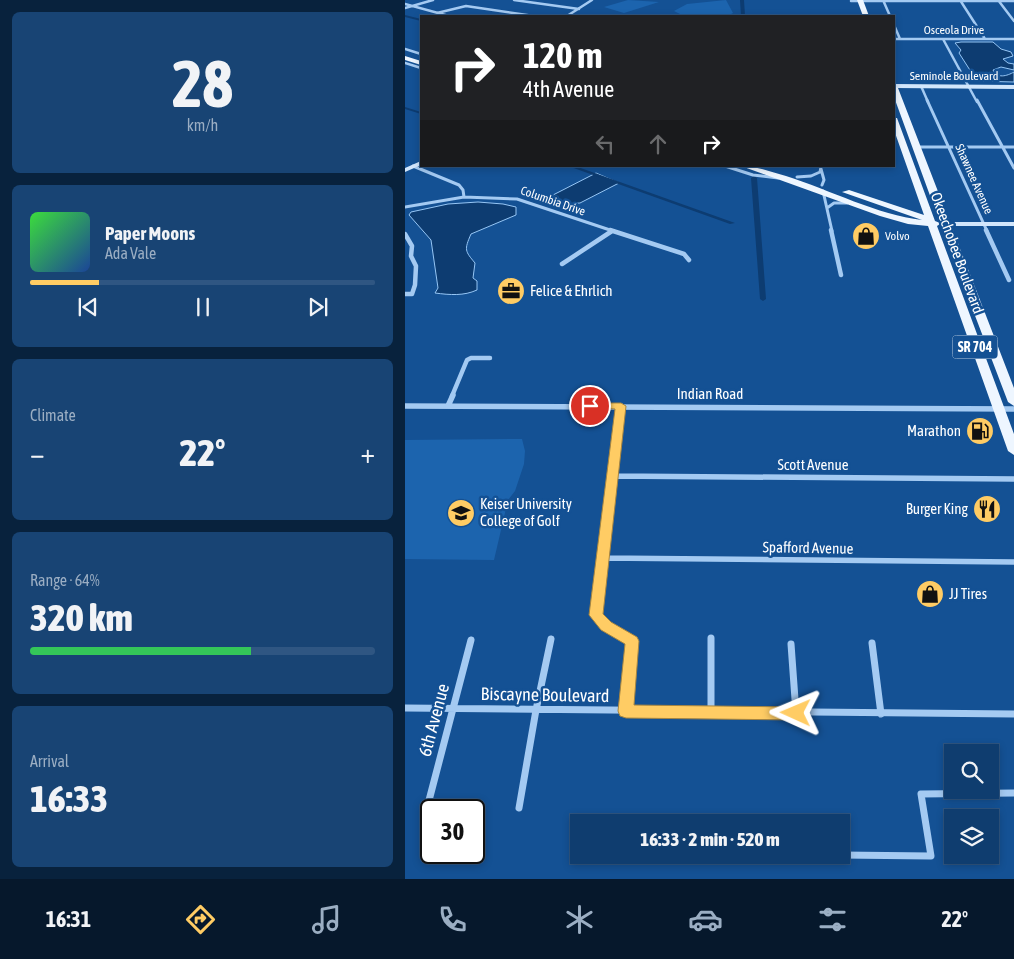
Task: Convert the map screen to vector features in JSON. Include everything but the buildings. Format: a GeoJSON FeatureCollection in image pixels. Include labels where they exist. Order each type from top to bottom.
{"type":"FeatureCollection","features":[{"type":"Feature","properties":{"kind":"main road"},"geometry":{"type":"LineString","coordinates":[[851,0],[854,9]]}},
{"type":"Feature","properties":{"kind":"main road"},"geometry":{"type":"LineString","coordinates":[[860,0],[866,15]]}},
{"type":"Feature","properties":{"kind":"main road"},"geometry":{"type":"LineString","coordinates":[[405,54],[420,59]]}},
{"type":"Feature","properties":{"kind":"main road"},"geometry":{"type":"LineString","coordinates":[[405,58],[420,66]]}},
{"type":"Feature","properties":{"kind":"main road","name":"Okeechobee Boulevard"},"geometry":{"type":"LineString","coordinates":[[895,90],[944,224],[1014,402]]}},
{"type":"Feature","properties":{"kind":"main road"},"geometry":{"type":"LineString","coordinates":[[895,101],[902,109]]}},
{"type":"Feature","properties":{"kind":"main road"},"geometry":{"type":"LineString","coordinates":[[895,124],[905,134],[908,144],[916,147]]}},
{"type":"Feature","properties":{"kind":"main road","name":"Okeechobee Boulevard"},"geometry":{"type":"LineString","coordinates":[[895,124],[1014,451]]}},
{"type":"Feature","properties":{"kind":"main road"},"geometry":{"type":"LineString","coordinates":[[903,146],[912,151],[917,165],[926,176]]}},
{"type":"Feature","properties":{"kind":"main road"},"geometry":{"type":"LineString","coordinates":[[748,167],[781,178],[799,181]]}},
{"type":"Feature","properties":{"kind":"main road"},"geometry":{"type":"LineString","coordinates":[[764,167],[799,181],[887,205],[930,222]]}},
{"type":"Feature","properties":{"kind":"main road"},"geometry":{"type":"LineString","coordinates":[[822,188],[923,233],[937,243]]}},
{"type":"Feature","properties":{"kind":"main road"},"geometry":{"type":"LineString","coordinates":[[887,205],[905,207],[914,203],[919,193]]}},
{"type":"Feature","properties":{"kind":"main road"},"geometry":{"type":"LineString","coordinates":[[885,216],[909,223],[930,222],[944,224]]}},
{"type":"Feature","properties":{"kind":"main road"},"geometry":{"type":"LineString","coordinates":[[958,301],[965,304],[975,323],[985,331]]}},
{"type":"Feature","properties":{"kind":"street"},"geometry":{"type":"LineString","coordinates":[[405,8],[433,0]]}},
{"type":"Feature","properties":{"kind":"street"},"geometry":{"type":"LineString","coordinates":[[514,0],[579,9]]}},
{"type":"Feature","properties":{"kind":"street"},"geometry":{"type":"LineString","coordinates":[[569,15],[592,0]]}},
{"type":"Feature","properties":{"kind":"street"},"geometry":{"type":"LineString","coordinates":[[851,0],[1014,2]]}},
{"type":"Feature","properties":{"kind":"street"},"geometry":{"type":"LineString","coordinates":[[883,1],[890,15]]}},
{"type":"Feature","properties":{"kind":"street"},"geometry":{"type":"LineString","coordinates":[[960,1],[985,39]]}},
{"type":"Feature","properties":{"kind":"street"},"geometry":{"type":"LineString","coordinates":[[998,1],[1014,21]]}},
{"type":"Feature","properties":{"kind":"street"},"geometry":{"type":"LineString","coordinates":[[405,4],[445,15]]}},
{"type":"Feature","properties":{"kind":"street"},"geometry":{"type":"LineString","coordinates":[[437,13],[466,6],[527,15]]}},
{"type":"Feature","properties":{"kind":"street"},"geometry":{"type":"LineString","coordinates":[[895,27],[900,39]]}},
{"type":"Feature","properties":{"kind":"street","name":"Osceola Drive"},"geometry":{"type":"LineString","coordinates":[[895,39],[1014,39]]}},
{"type":"Feature","properties":{"kind":"street"},"geometry":{"type":"LineString","coordinates":[[943,39],[1014,168]]}},
{"type":"Feature","properties":{"kind":"street"},"geometry":{"type":"LineString","coordinates":[[405,49],[420,54]]}},
{"type":"Feature","properties":{"kind":"street"},"geometry":{"type":"LineString","coordinates":[[405,63],[420,67]]}},
{"type":"Feature","properties":{"kind":"street","name":"Shawnee Avenue"},"geometry":{"type":"LineString","coordinates":[[921,86],[1009,280]]}},
{"type":"Feature","properties":{"kind":"street","name":"Seminole Boulevard"},"geometry":{"type":"LineString","coordinates":[[895,87],[1014,87]]}},
{"type":"Feature","properties":{"kind":"street"},"geometry":{"type":"LineString","coordinates":[[916,147],[1014,147]]}},
{"type":"Feature","properties":{"kind":"street"},"geometry":{"type":"LineString","coordinates":[[405,163],[420,156]]}},
{"type":"Feature","properties":{"kind":"street"},"geometry":{"type":"LineString","coordinates":[[405,170],[420,163]]}},
{"type":"Feature","properties":{"kind":"street"},"geometry":{"type":"LineString","coordinates":[[413,166],[459,184],[463,190],[464,197]]}},
{"type":"Feature","properties":{"kind":"street"},"geometry":{"type":"LineString","coordinates":[[728,167],[753,175],[781,178]]}},
{"type":"Feature","properties":{"kind":"street"},"geometry":{"type":"LineString","coordinates":[[799,181],[820,172],[821,167]]}},
{"type":"Feature","properties":{"kind":"street"},"geometry":{"type":"LineString","coordinates":[[821,167],[824,180],[822,188],[841,275]]}},
{"type":"Feature","properties":{"kind":"street","name":"Columbia Drive"},"geometry":{"type":"LineString","coordinates":[[405,207],[464,197],[517,199],[684,254],[689,260]]}},
{"type":"Feature","properties":{"kind":"street"},"geometry":{"type":"LineString","coordinates":[[827,208],[831,204],[840,202],[863,207]]}},
{"type":"Feature","properties":{"kind":"street"},"geometry":{"type":"LineString","coordinates":[[944,224],[1014,224]]}},
{"type":"Feature","properties":{"kind":"street"},"geometry":{"type":"LineString","coordinates":[[562,264],[612,231]]}},
{"type":"Feature","properties":{"kind":"street"},"geometry":{"type":"LineString","coordinates":[[405,234],[412,246],[411,256],[417,266],[412,294],[405,294]]}},
{"type":"Feature","properties":{"kind":"street"},"geometry":{"type":"LineString","coordinates":[[448,406],[467,360],[471,358],[490,358]]}},
{"type":"Feature","properties":{"kind":"street","name":"Indian Road"},"geometry":{"type":"LineString","coordinates":[[405,406],[1014,409]]}},
{"type":"Feature","properties":{"kind":"street"},"geometry":{"type":"LineString","coordinates":[[621,406],[596,615],[606,626],[632,641],[626,711]]}},
{"type":"Feature","properties":{"kind":"street","name":"Scott Avenue"},"geometry":{"type":"LineString","coordinates":[[612,476],[1014,479]]}},
{"type":"Feature","properties":{"kind":"street","name":"Spafford Avenue"},"geometry":{"type":"LineString","coordinates":[[602,558],[1014,562]]}},
{"type":"Feature","properties":{"kind":"street"},"geometry":{"type":"LineString","coordinates":[[519,808],[551,638]]}},
{"type":"Feature","properties":{"kind":"street"},"geometry":{"type":"LineString","coordinates":[[711,638],[711,712]]}},
{"type":"Feature","properties":{"kind":"street","name":"6th Avenue"},"geometry":{"type":"LineString","coordinates":[[429,799],[451,709],[471,640]]}},
{"type":"Feature","properties":{"kind":"street"},"geometry":{"type":"LineString","coordinates":[[872,643],[881,714]]}},
{"type":"Feature","properties":{"kind":"street"},"geometry":{"type":"LineString","coordinates":[[791,644],[796,713]]}},
{"type":"Feature","properties":{"kind":"street","name":"Biscayne Boulevard"},"geometry":{"type":"LineString","coordinates":[[405,708],[1014,714]]}},
{"type":"Feature","properties":{"kind":"street"},"geometry":{"type":"LineString","coordinates":[[850,855],[931,856],[921,794],[1014,793]]}},
{"type":"Feature","properties":{"kind":"shaded area"},"geometry":{"type":"Polygon","coordinates":[[[628,0],[659,2],[624,13],[604,7],[628,0]]]}},
{"type":"Feature","properties":{"kind":"shaded area"},"geometry":{"type":"Polygon","coordinates":[[[726,0],[733,13],[729,15],[682,15],[674,11],[687,4],[726,0]]]}},
{"type":"Feature","properties":{"kind":"shaded area"},"geometry":{"type":"Polygon","coordinates":[[[993,42],[1001,49],[1011,52],[1013,56],[1003,59],[1008,63],[1014,64],[1014,70],[1001,67],[993,70],[1000,76],[1014,72],[1014,82],[975,81],[959,53],[961,50],[955,43],[993,42]]]}},
{"type":"Feature","properties":{"kind":"shaded area"},"geometry":{"type":"Polygon","coordinates":[[[596,173],[619,183],[580,203],[562,204],[552,198],[553,195],[596,173]]]}},
{"type":"Feature","properties":{"kind":"shaded area"},"geometry":{"type":"Polygon","coordinates":[[[478,202],[516,207],[516,215],[471,234],[467,250],[475,263],[473,278],[477,281],[477,290],[457,294],[435,293],[438,288],[431,240],[409,215],[411,212],[448,204],[478,202]]]}},
{"type":"Feature","properties":{"kind":"shaded area","name":"Keiser University College of Golf"},"geometry":{"type":"Polygon","coordinates":[[[522,439],[525,451],[524,464],[515,491],[508,500],[494,560],[405,559],[405,440],[522,439]]]}},
{"type":"Feature","properties":{"kind":"waterway"},"geometry":{"type":"LineString","coordinates":[[742,0],[743,15]]}},
{"type":"Feature","properties":{"kind":"waterway"},"geometry":{"type":"LineString","coordinates":[[405,16],[420,20]]}},
{"type":"Feature","properties":{"kind":"waterway"},"geometry":{"type":"LineString","coordinates":[[405,108],[420,113]]}},
{"type":"Feature","properties":{"kind":"waterway"},"geometry":{"type":"LineString","coordinates":[[573,167],[732,223]]}},
{"type":"Feature","properties":{"kind":"waterway"},"geometry":{"type":"LineString","coordinates":[[754,178],[763,299]]}},
{"type":"Feature","properties":{"kind":"place","name":"Volvo"},"geometry":{"type":"Point","coordinates":[866,236]}},
{"type":"Feature","properties":{"kind":"place","name":"Felice & Ehrlich"},"geometry":{"type":"Point","coordinates":[511,291]}},
{"type":"Feature","properties":{"kind":"place","name":"Marathon"},"geometry":{"type":"Point","coordinates":[980,431]}},
{"type":"Feature","properties":{"kind":"place","name":"Burger King"},"geometry":{"type":"Point","coordinates":[987,509]}},
{"type":"Feature","properties":{"kind":"place","name":"Keiser University College of Golf"},"geometry":{"type":"Point","coordinates":[461,513]}},
{"type":"Feature","properties":{"kind":"place","name":"JJ Tires"},"geometry":{"type":"Point","coordinates":[930,594]}},
{"type":"Feature","properties":{"kind":"route"},"geometry":{"type":"LineString","coordinates":[[590,406],[621,406],[596,615],[599,621],[632,641],[626,711],[796,713]]}}]}
